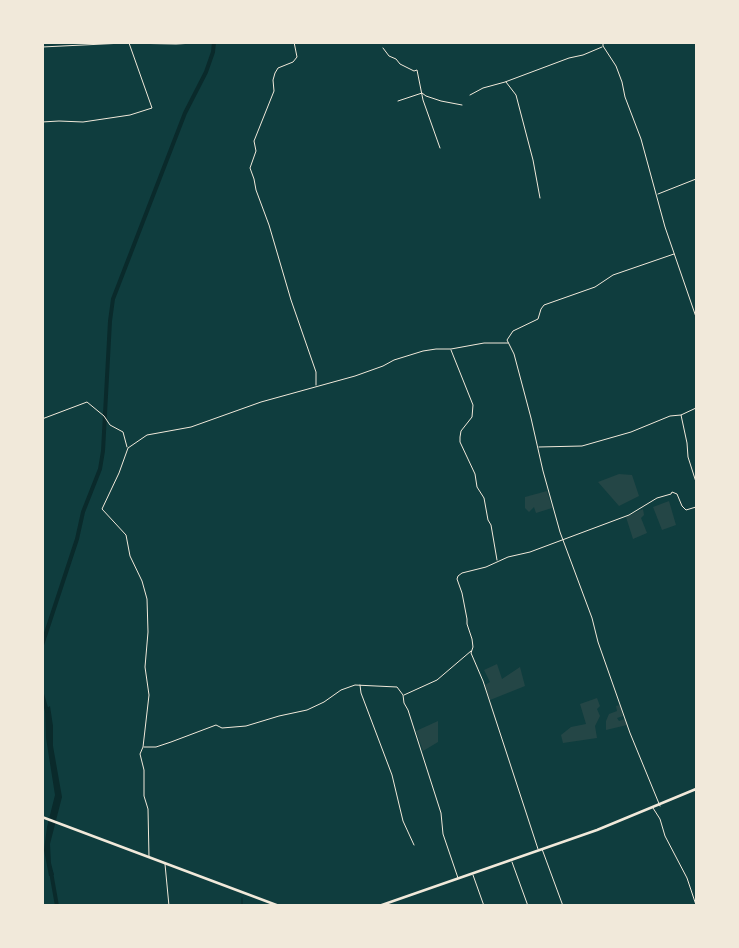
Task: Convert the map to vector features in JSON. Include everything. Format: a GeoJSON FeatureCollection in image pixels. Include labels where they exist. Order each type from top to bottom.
{"type":"FeatureCollection","features":[{"type":"Feature","properties":{"kind":"main road"},"geometry":{"type":"LineString","coordinates":[[378,906],[540,850],[660,806],[696,790]]}},
{"type":"Feature","properties":{"kind":"main road"},"geometry":{"type":"LineString","coordinates":[[42,817],[279,906]]}},
{"type":"Feature","properties":{"kind":"street"},"geometry":{"type":"LineString","coordinates":[[42,47],[124,43],[176,44],[213,42]]}},
{"type":"Feature","properties":{"kind":"street"},"geometry":{"type":"LineString","coordinates":[[222,42],[282,42]]}},
{"type":"Feature","properties":{"kind":"street"},"geometry":{"type":"LineString","coordinates":[[294,42],[297,57],[293,62],[278,68],[275,72],[273,80],[274,91],[254,141],[256,151],[250,168],[291,300],[316,372],[316,386]]}},
{"type":"Feature","properties":{"kind":"street"},"geometry":{"type":"LineString","coordinates":[[603,42],[603,46],[616,66],[622,82],[625,97],[641,139],[646,164],[660,211],[696,317]]}},
{"type":"Feature","properties":{"kind":"street"},"geometry":{"type":"LineString","coordinates":[[42,122],[83,122],[130,115],[152,108],[129,43]]}},
{"type":"Feature","properties":{"kind":"street"},"geometry":{"type":"LineString","coordinates":[[470,95],[475,91],[569,58],[583,55],[603,46]]}},
{"type":"Feature","properties":{"kind":"street"},"geometry":{"type":"LineString","coordinates":[[383,48],[389,56],[396,59],[400,64],[414,71],[417,70],[423,100],[440,148]]}},
{"type":"Feature","properties":{"kind":"street"},"geometry":{"type":"LineString","coordinates":[[505,82],[516,95],[540,198]]}},
{"type":"Feature","properties":{"kind":"street"},"geometry":{"type":"LineString","coordinates":[[398,101],[422,93]]}},
{"type":"Feature","properties":{"kind":"street"},"geometry":{"type":"LineString","coordinates":[[422,93],[441,101],[462,105]]}},
{"type":"Feature","properties":{"kind":"street"},"geometry":{"type":"LineString","coordinates":[[656,194],[696,179]]}},
{"type":"Feature","properties":{"kind":"street"},"geometry":{"type":"LineString","coordinates":[[660,806],[630,733],[598,642],[592,618],[562,540],[516,361],[507,340],[513,330],[538,319],[540,309],[544,305],[587,290],[613,275],[674,254]]}},
{"type":"Feature","properties":{"kind":"street"},"geometry":{"type":"LineString","coordinates":[[128,448],[148,436],[191,427],[262,402],[355,376],[394,360],[436,349],[451,349],[484,343],[508,343]]}},
{"type":"Feature","properties":{"kind":"street"},"geometry":{"type":"LineString","coordinates":[[451,349],[452,356],[463,378],[473,406],[472,417],[461,431],[460,442],[475,474],[477,487],[484,498],[497,561]]}},
{"type":"Feature","properties":{"kind":"street"},"geometry":{"type":"LineString","coordinates":[[42,419],[87,402],[104,416],[110,425],[123,432],[128,448],[119,473],[102,509],[126,535],[130,556],[142,581],[147,599],[148,632],[145,667],[149,695],[143,747],[140,754],[144,770],[144,796],[148,809],[149,857]]}},
{"type":"Feature","properties":{"kind":"street"},"geometry":{"type":"LineString","coordinates":[[539,447],[582,446],[631,432],[670,416],[681,415],[696,408]]}},
{"type":"Feature","properties":{"kind":"street"},"geometry":{"type":"LineString","coordinates":[[681,415],[688,457],[696,482]]}},
{"type":"Feature","properties":{"kind":"street"},"geometry":{"type":"LineString","coordinates":[[562,906],[540,850],[483,681],[471,653],[473,647],[472,640],[467,624],[462,593],[457,579],[462,573],[486,567],[508,557],[530,552],[629,515],[657,498],[672,492],[677,494],[682,506],[686,510],[696,507]]}},
{"type":"Feature","properties":{"kind":"street"},"geometry":{"type":"LineString","coordinates":[[403,695],[437,680],[472,651]]}},
{"type":"Feature","properties":{"kind":"street"},"geometry":{"type":"LineString","coordinates":[[143,747],[156,747],[216,725],[222,728],[246,726],[308,710],[341,690],[355,685],[397,687],[403,695],[404,703],[408,710],[441,813],[443,834],[458,879]]}},
{"type":"Feature","properties":{"kind":"street"},"geometry":{"type":"LineString","coordinates":[[360,685],[361,693],[393,779],[403,821],[414,845]]}},
{"type":"Feature","properties":{"kind":"street"},"geometry":{"type":"LineString","coordinates":[[653,808],[687,878],[696,905]]}},
{"type":"Feature","properties":{"kind":"street"},"geometry":{"type":"LineString","coordinates":[[511,860],[528,906]]}},
{"type":"Feature","properties":{"kind":"street"},"geometry":{"type":"LineString","coordinates":[[164,864],[169,906]]}},
{"type":"Feature","properties":{"kind":"street"},"geometry":{"type":"LineString","coordinates":[[472,874],[484,906]]}},
{"type":"Feature","properties":{"kind":"shaded area"},"geometry":{"type":"Polygon","coordinates":[[[619,474],[632,475],[639,496],[619,506],[598,482],[619,474]]]}},
{"type":"Feature","properties":{"kind":"shaded area"},"geometry":{"type":"Polygon","coordinates":[[[547,491],[552,508],[536,513],[534,507],[529,512],[525,508],[525,497],[547,491]]]}},
{"type":"Feature","properties":{"kind":"shaded area"},"geometry":{"type":"Polygon","coordinates":[[[669,501],[676,525],[662,530],[653,507],[669,501]]]}},
{"type":"Feature","properties":{"kind":"shaded area"},"geometry":{"type":"Polygon","coordinates":[[[643,509],[644,515],[641,518],[647,533],[633,539],[626,517],[643,509]]]}},
{"type":"Feature","properties":{"kind":"shaded area"},"geometry":{"type":"Polygon","coordinates":[[[497,664],[502,679],[520,667],[525,686],[490,700],[485,685],[490,682],[484,670],[497,664]]]}},
{"type":"Feature","properties":{"kind":"shaded area"},"geometry":{"type":"Polygon","coordinates":[[[597,698],[600,706],[597,709],[600,716],[595,726],[597,738],[563,743],[561,735],[571,727],[586,724],[580,704],[597,698]]]}},
{"type":"Feature","properties":{"kind":"shaded area"},"geometry":{"type":"Polygon","coordinates":[[[620,705],[623,716],[617,718],[619,721],[625,719],[627,725],[606,730],[606,721],[609,714],[617,711],[616,706],[620,705]]]}},
{"type":"Feature","properties":{"kind":"shaded area"},"geometry":{"type":"Polygon","coordinates":[[[50,706],[53,746],[62,797],[50,844],[54,875],[49,876],[44,850],[47,827],[55,795],[46,738],[45,709],[50,706]]]}},
{"type":"Feature","properties":{"kind":"shaded area"},"geometry":{"type":"Polygon","coordinates":[[[438,721],[438,742],[423,751],[416,731],[438,721]]]}},
{"type":"Feature","properties":{"kind":"waterway"},"geometry":{"type":"LineString","coordinates":[[42,645],[77,539],[83,512],[100,469],[103,451],[110,321],[113,299],[185,113],[206,72],[213,52],[214,42]]}},
{"type":"Feature","properties":{"kind":"waterway"},"geometry":{"type":"LineString","coordinates":[[42,694],[47,711]]}},
{"type":"Feature","properties":{"kind":"waterway"},"geometry":{"type":"LineString","coordinates":[[51,872],[57,906]]}},
{"type":"Feature","properties":{"kind":"waterway"},"geometry":{"type":"LineString","coordinates":[[242,898],[242,906]]}}]}
